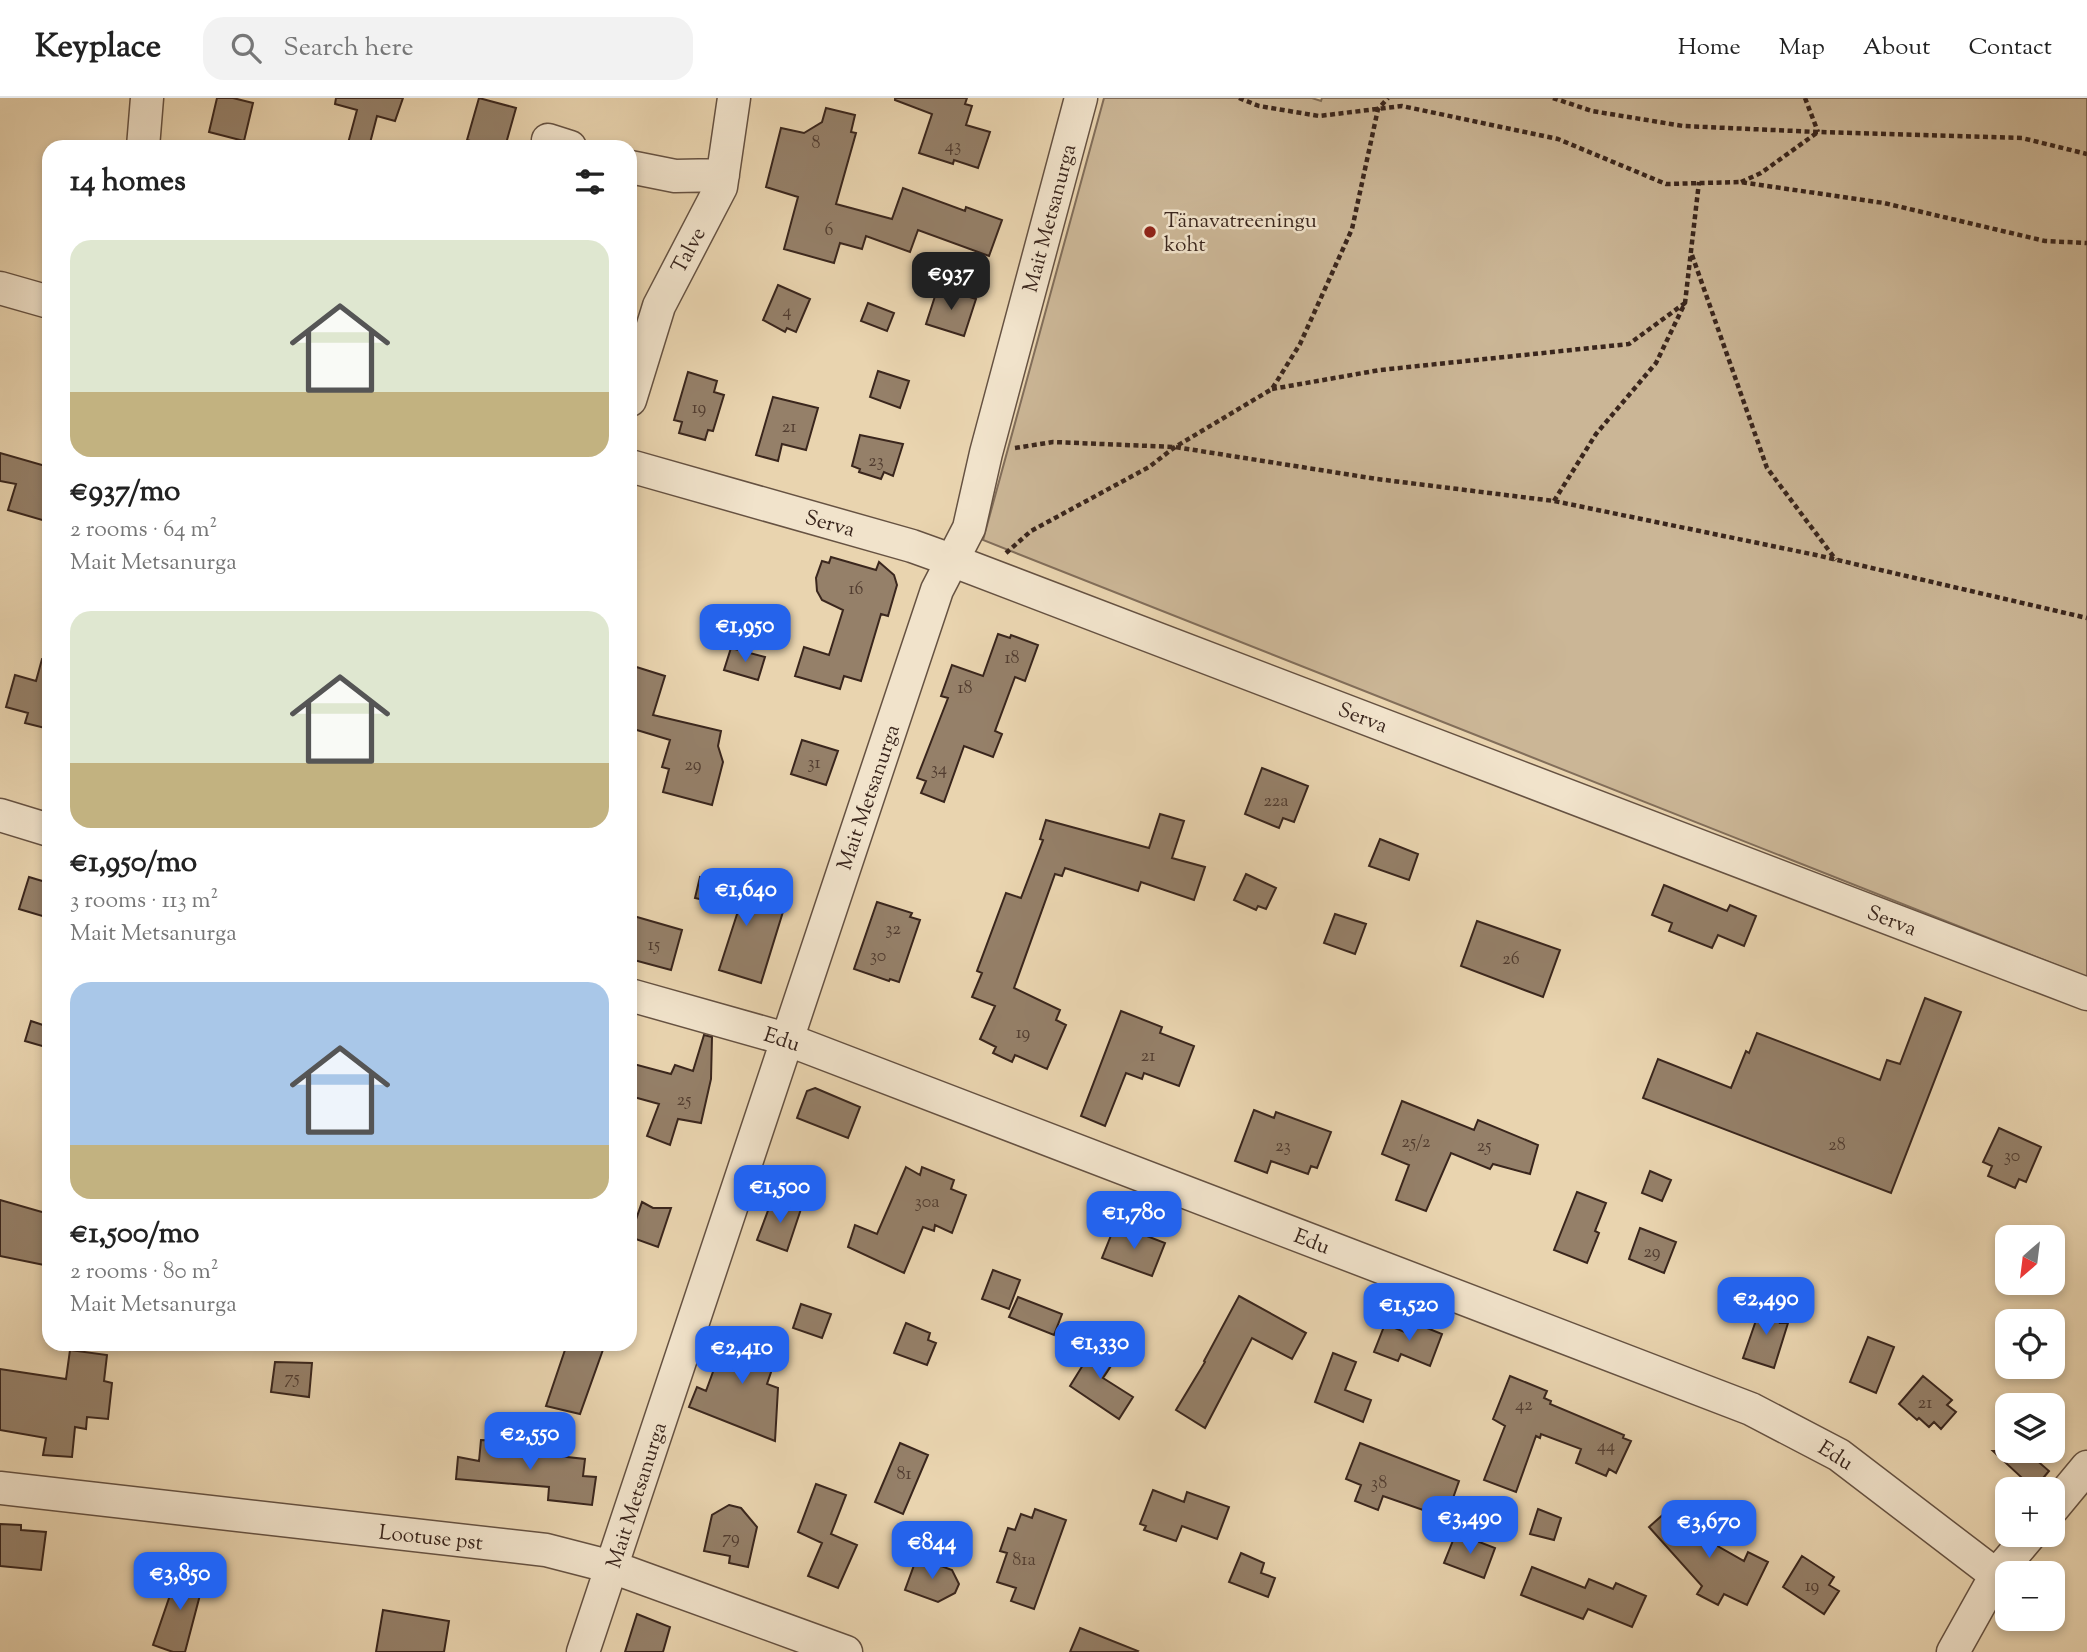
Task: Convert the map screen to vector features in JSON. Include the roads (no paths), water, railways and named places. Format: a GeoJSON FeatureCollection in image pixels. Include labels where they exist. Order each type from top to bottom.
{"type":"FeatureCollection","features":[{"type":"Feature","properties":{"kind":"street"},"geometry":{"type":"LineString","coordinates":[[144,140],[147,98]]}},
{"type":"Feature","properties":{"kind":"street","name":"Talve"},"geometry":{"type":"LineString","coordinates":[[637,377],[659,306],[721,187],[734,98]]}},
{"type":"Feature","properties":{"kind":"street","name":"Mait Metsanurga"},"geometry":{"type":"LineString","coordinates":[[583,1652],[937,590],[970,528],[986,453],[1081,98]]}},
{"type":"Feature","properties":{"kind":"street"},"geometry":{"type":"LineString","coordinates":[[637,168],[675,176],[723,175]]}},
{"type":"Feature","properties":{"kind":"street"},"geometry":{"type":"LineString","coordinates":[[0,288],[42,300]]}},
{"type":"Feature","properties":{"kind":"street","name":"Serva"},"geometry":{"type":"LineString","coordinates":[[637,468],[912,546],[951,560],[2087,994]]}},
{"type":"Feature","properties":{"kind":"street"},"geometry":{"type":"LineString","coordinates":[[0,815],[42,828]]}},
{"type":"Feature","properties":{"kind":"street","name":"Edu"},"geometry":{"type":"LineString","coordinates":[[637,997],[786,1039],[1751,1409],[1839,1455],[1995,1574]]}},
{"type":"Feature","properties":{"kind":"street"},"geometry":{"type":"LineString","coordinates":[[2065,1493],[2087,1466]]}},
{"type":"Feature","properties":{"kind":"street","name":"Lootuse pst"},"geometry":{"type":"LineString","coordinates":[[0,1488],[546,1550],[612,1567],[846,1652]]}},
{"type":"Feature","properties":{"kind":"street"},"geometry":{"type":"LineString","coordinates":[[2008,1561],[2020,1547]]}},
{"type":"Feature","properties":{"kind":"street"},"geometry":{"type":"LineString","coordinates":[[1954,1652],[1995,1577]]}},
{"type":"Feature","properties":{"kind":"place","name":"Tänavatreeningu koht"},"geometry":{"type":"Point","coordinates":[1150,232]}}]}
